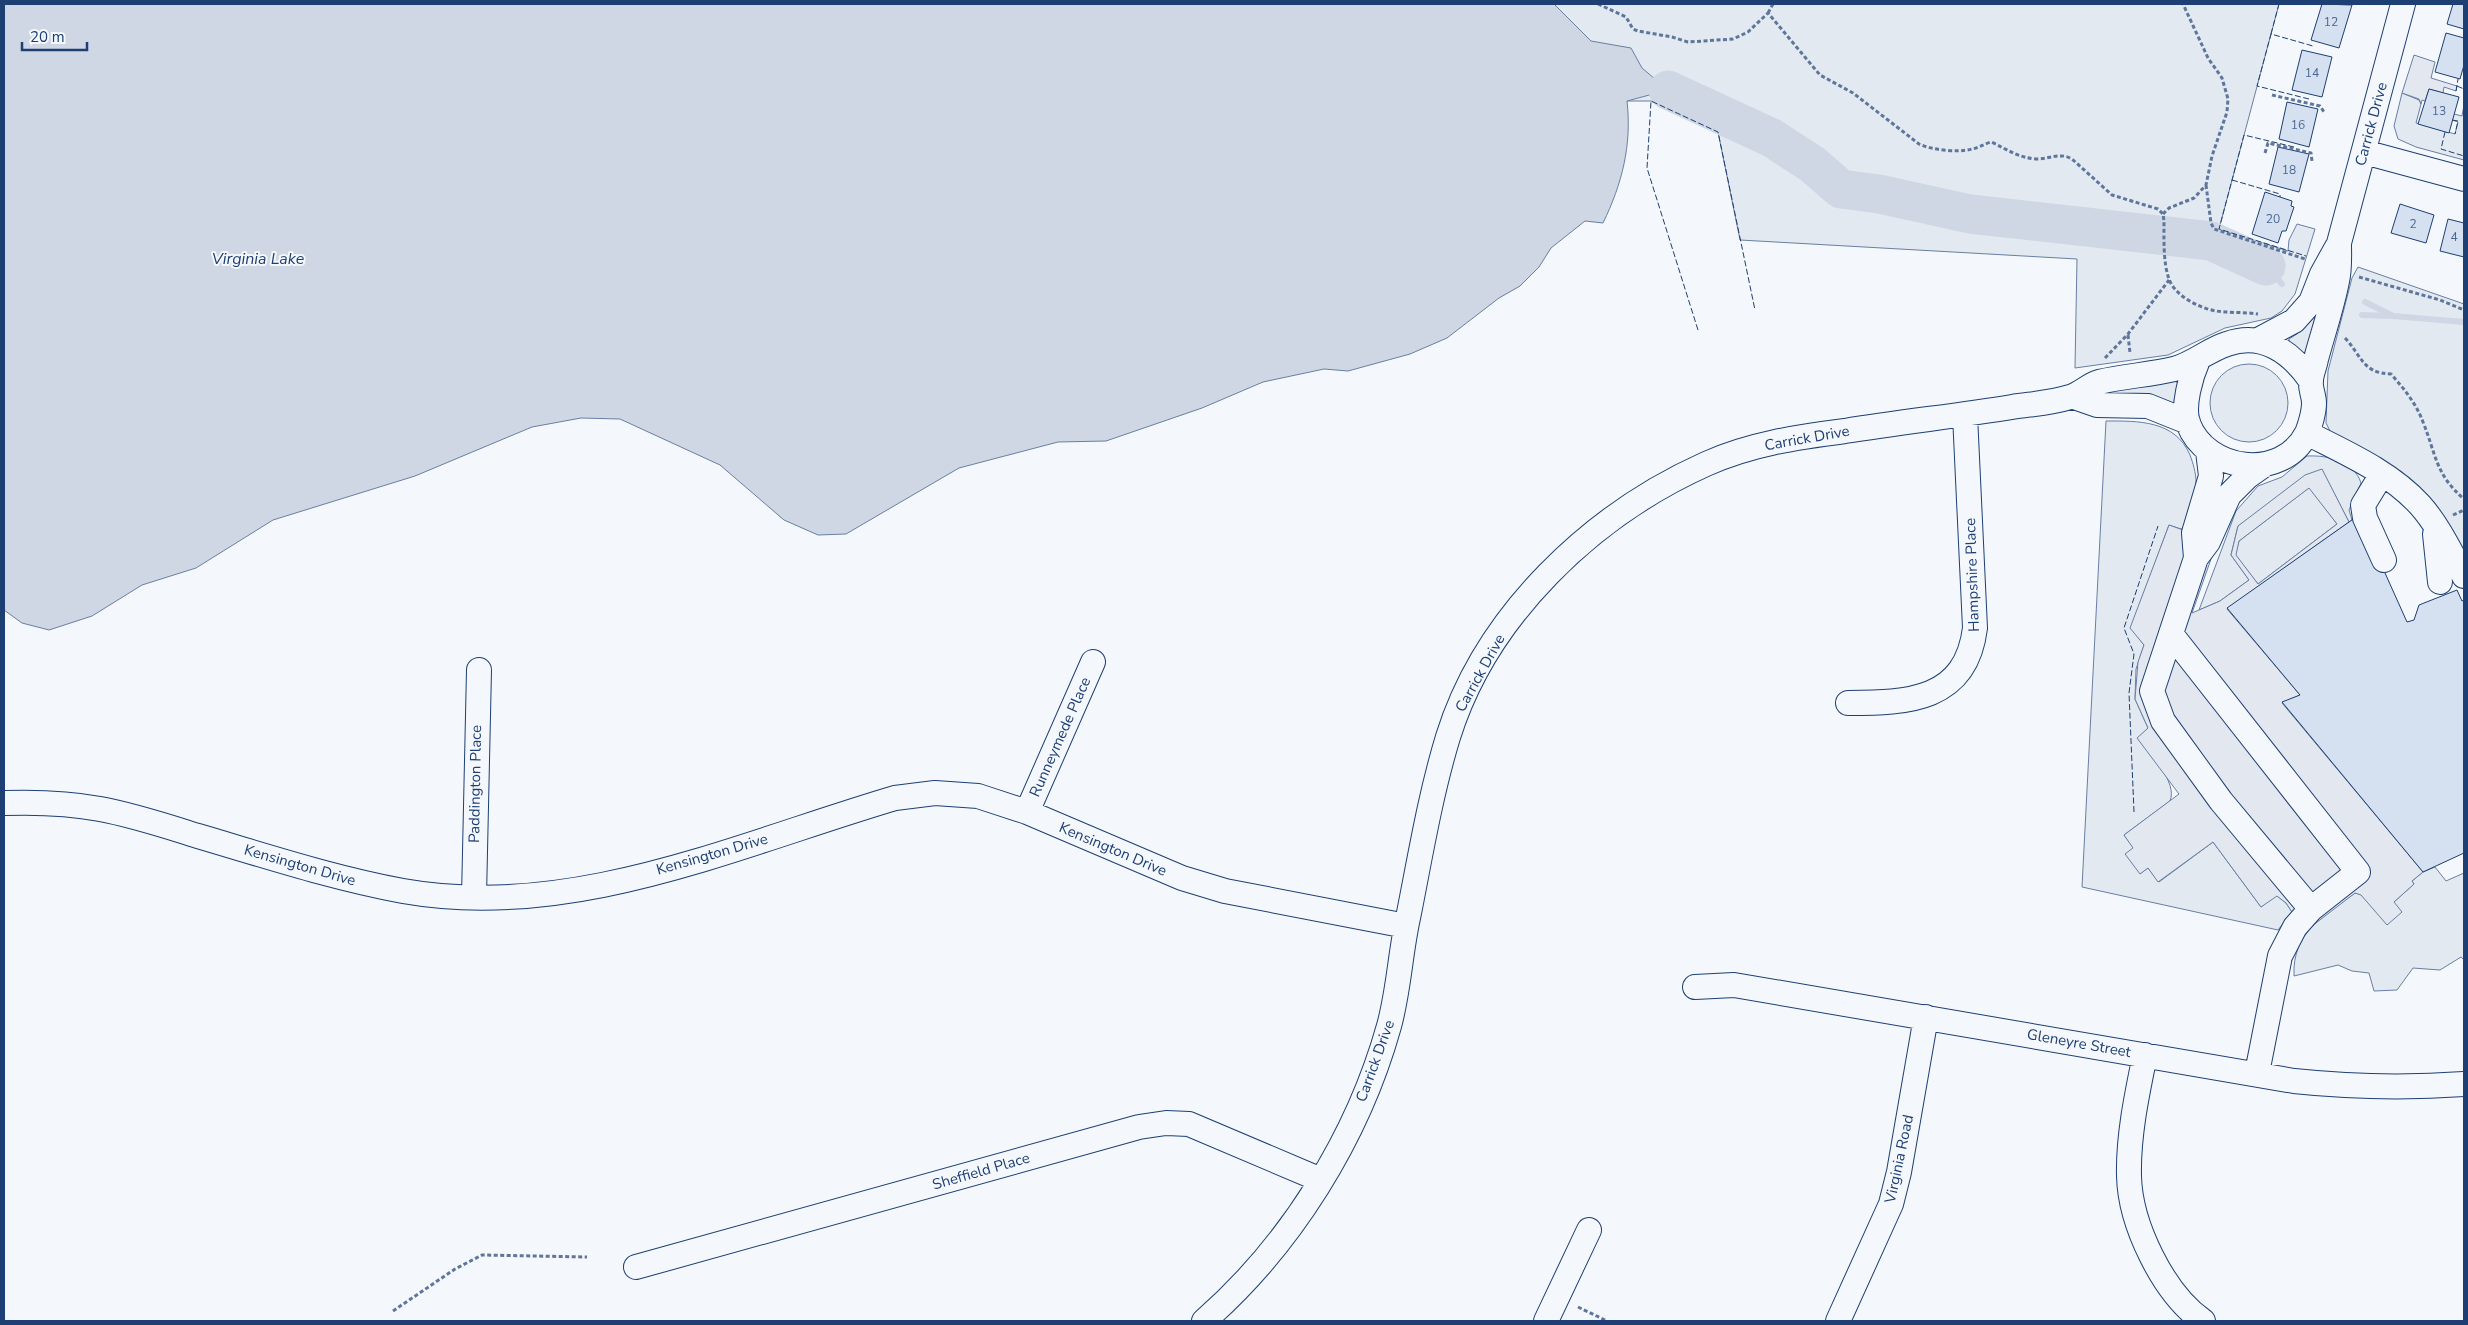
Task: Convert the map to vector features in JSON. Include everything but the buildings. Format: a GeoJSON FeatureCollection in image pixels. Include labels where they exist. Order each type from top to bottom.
{"type":"FeatureCollection","features":[{"type":"Feature","properties":{"kind":"street","name":"Carrick Drive"},"geometry":{"type":"LineString","coordinates":[[2258,340],[2294,321],[2311,302],[2322,274],[2339,243],[2403,4]]}},
{"type":"Feature","properties":{"kind":"street"},"geometry":{"type":"LineString","coordinates":[[2364,152],[2464,179]]}},
{"type":"Feature","properties":{"kind":"street","name":"Carrick Drive"},"geometry":{"type":"LineString","coordinates":[[2074,397],[2097,405],[2148,406],[2188,422],[2197,439],[2208,451],[2228,462],[2245,466],[2264,465],[2281,459],[2295,448],[2307,433],[2314,403],[2311,381],[2338,280],[2339,243]]}},
{"type":"Feature","properties":{"kind":"street","name":"Carrick Drive"},"geometry":{"type":"LineString","coordinates":[[1204,1321],[1227,1301],[1276,1248],[1302,1213],[1354,1118],[1389,1027],[1398,986],[1406,926],[1431,804],[1446,744],[1466,692],[1488,654],[1521,606],[1581,542],[1619,512],[1664,483],[1712,461],[1744,450],[1789,439],[1965,415],[2074,397],[2094,383],[2176,368],[2198,360],[2224,345],[2244,339],[2258,340],[2280,348],[2299,363],[2311,381]]}},
{"type":"Feature","properties":{"kind":"street"},"geometry":{"type":"LineString","coordinates":[[2188,422],[2191,377],[2198,360]]}},
{"type":"Feature","properties":{"kind":"street","name":"Hampshire Place"},"geometry":{"type":"LineString","coordinates":[[1848,704],[1895,703],[1918,699],[1953,680],[1966,662],[1973,644],[1975,628],[1965,415]]}},
{"type":"Feature","properties":{"kind":"street"},"geometry":{"type":"LineString","coordinates":[[2307,433],[2402,487],[2421,506],[2434,524],[2464,576]]}},
{"type":"Feature","properties":{"kind":"street"},"geometry":{"type":"LineString","coordinates":[[2196,558],[2194,533],[2211,476],[2208,451]]}},
{"type":"Feature","properties":{"kind":"street"},"geometry":{"type":"LineString","coordinates":[[2264,465],[2247,476],[2230,495],[2208,542],[2196,558],[2152,691],[2162,721],[2221,801],[2311,909]]}},
{"type":"Feature","properties":{"kind":"street"},"geometry":{"type":"LineString","coordinates":[[2382,474],[2363,505],[2365,518],[2384,560]]}},
{"type":"Feature","properties":{"kind":"street"},"geometry":{"type":"LineString","coordinates":[[2434,524],[2440,582]]}},
{"type":"Feature","properties":{"kind":"street"},"geometry":{"type":"LineString","coordinates":[[2171,634],[2358,872],[2311,909],[2295,927],[2280,956],[2257,1072]]}},
{"type":"Feature","properties":{"kind":"street","name":"Runneymede Place"},"geometry":{"type":"LineString","coordinates":[[1028,812],[1093,662]]}},
{"type":"Feature","properties":{"kind":"street","name":"Paddington Place"},"geometry":{"type":"LineString","coordinates":[[474,897],[479,670]]}},
{"type":"Feature","properties":{"kind":"street","name":"Kensington Drive"},"geometry":{"type":"LineString","coordinates":[[4,803],[56,804],[99,809],[144,819],[357,882],[421,893],[474,897],[542,896],[591,887],[688,862],[895,798],[935,793],[978,796],[1028,812],[1182,878],[1225,891],[1406,926]]}},
{"type":"Feature","properties":{"kind":"street","name":"Gleneyre Street"},"geometry":{"type":"LineString","coordinates":[[1695,987],[1734,985],[2145,1055],[2257,1072],[2294,1080],[2346,1086],[2420,1088],[2464,1084]]}},
{"type":"Feature","properties":{"kind":"street","name":"Virginia Road"},"geometry":{"type":"LineString","coordinates":[[1838,1321],[1891,1204],[1899,1172],[1926,1017]]}},
{"type":"Feature","properties":{"kind":"street"},"geometry":{"type":"LineString","coordinates":[[2145,1055],[2133,1119],[2129,1176],[2137,1223],[2162,1278],[2202,1321]]}},
{"type":"Feature","properties":{"kind":"street","name":"Sheffield Place"},"geometry":{"type":"LineString","coordinates":[[636,1267],[1139,1127],[1166,1123],[1189,1124],[1321,1180]]}},
{"type":"Feature","properties":{"kind":"street"},"geometry":{"type":"LineString","coordinates":[[1546,1321],[1588,1230]]}},
{"type":"Feature","properties":{"kind":"path"},"geometry":{"type":"LineString","coordinates":[[1598,4],[1626,17],[1633,29],[1672,36],[1688,42],[1733,39],[1748,32],[1768,13],[1773,4]]}},
{"type":"Feature","properties":{"kind":"path"},"geometry":{"type":"LineString","coordinates":[[2183,4],[2208,58],[2222,78],[2228,99],[2227,112],[2212,156],[2206,184],[2211,223],[2214,229],[2312,261]]}},
{"type":"Feature","properties":{"kind":"path"},"geometry":{"type":"LineString","coordinates":[[1768,13],[1820,75],[1853,93],[1919,144],[1928,148],[1949,150],[1971,149],[1991,142],[2013,154],[2024,157],[2036,159],[2064,155],[2072,159],[2112,195],[2158,209],[2163,214],[2169,280],[2188,300],[2205,309],[2261,315]]}},
{"type":"Feature","properties":{"kind":"path"},"geometry":{"type":"LineString","coordinates":[[2272,95],[2320,106],[2324,112]]}},
{"type":"Feature","properties":{"kind":"path"},"geometry":{"type":"LineString","coordinates":[[2265,153],[2268,143],[2311,153],[2312,161]]}},
{"type":"Feature","properties":{"kind":"path"},"geometry":{"type":"LineString","coordinates":[[2163,214],[2169,208],[2194,198],[2206,184]]}},
{"type":"Feature","properties":{"kind":"path"},"geometry":{"type":"LineString","coordinates":[[2355,276],[2440,300],[2464,310]]}},
{"type":"Feature","properties":{"kind":"path"},"geometry":{"type":"LineString","coordinates":[[2102,360],[2128,334],[2169,280]]}},
{"type":"Feature","properties":{"kind":"path"},"geometry":{"type":"LineString","coordinates":[[2128,334],[2130,356]]}},
{"type":"Feature","properties":{"kind":"path"},"geometry":{"type":"LineString","coordinates":[[2344,336],[2364,364],[2378,373],[2391,374],[2411,397],[2423,422],[2436,461],[2450,486],[2464,499]]}},
{"type":"Feature","properties":{"kind":"path"},"geometry":{"type":"LineString","coordinates":[[393,1311],[455,1269],[482,1255],[587,1257]]}},
{"type":"Feature","properties":{"kind":"path"},"geometry":{"type":"LineString","coordinates":[[1578,1307],[1607,1321]]}},
{"type":"Feature","properties":{"kind":"shaded area"},"geometry":{"type":"Polygon","coordinates":[[[1554,4],[2279,4],[2219,229],[2288,251],[2289,240],[2297,224],[2315,229],[2295,294],[2282,311],[2271,318],[2225,328],[2168,355],[2075,368],[2077,259],[1740,240],[1718,132],[1651,101],[1627,101],[1554,4]]]}},
{"type":"Feature","properties":{"kind":"shaded area"},"geometry":{"type":"Polygon","coordinates":[[[2414,55],[2435,62],[2431,78],[2457,86],[2456,91],[2444,87],[2443,93],[2429,89],[2425,101],[2422,100],[2421,104],[2419,99],[2402,93],[2414,55]]]}},
{"type":"Feature","properties":{"kind":"shaded area"},"geometry":{"type":"Polygon","coordinates":[[[2402,93],[2419,100],[2421,104],[2416,123],[2455,134],[2458,122],[2452,120],[2454,114],[2462,116],[2464,105],[2464,160],[2416,147],[2398,139],[2394,126],[2402,93]]]}},
{"type":"Feature","properties":{"kind":"shaded area"},"geometry":{"type":"Polygon","coordinates":[[[2358,267],[2464,304],[2464,560],[2425,494],[2402,472],[2343,441],[2330,431],[2326,423],[2328,371],[2352,278],[2358,267]]]}},
{"type":"Feature","properties":{"kind":"shaded area"},"geometry":{"type":"Polygon","coordinates":[[[2317,313],[2318,316],[2306,356],[2289,342],[2289,339],[2297,334],[2317,313]]]}},
{"type":"Feature","properties":{"kind":"shaded area"},"geometry":{"type":"Polygon","coordinates":[[[2241,364],[2257,364],[2271,370],[2282,381],[2288,395],[2288,411],[2282,425],[2271,436],[2257,442],[2241,442],[2227,436],[2216,425],[2210,411],[2210,395],[2216,381],[2227,370],[2241,364]]]}},
{"type":"Feature","properties":{"kind":"shaded area"},"geometry":{"type":"Polygon","coordinates":[[[2175,380],[2179,385],[2176,403],[2173,404],[2156,397],[2104,394],[2106,391],[2175,380]]]}},
{"type":"Feature","properties":{"kind":"shaded area"},"geometry":{"type":"Polygon","coordinates":[[[2106,421],[2131,421],[2154,425],[2175,435],[2183,443],[2190,455],[2196,479],[2186,527],[2181,529],[2169,525],[2131,628],[2144,645],[2136,669],[2135,699],[2148,728],[2138,738],[2166,777],[2170,785],[2170,801],[2124,835],[2134,848],[2141,873],[2148,868],[2159,882],[2213,842],[2261,907],[2276,895],[2286,903],[2292,912],[2278,930],[2082,887],[2106,421]]]}},
{"type":"Feature","properties":{"kind":"shaded area"},"geometry":{"type":"Polygon","coordinates":[[[2307,456],[2331,458],[2353,469],[2358,475],[2361,483],[2349,510],[2352,520],[2349,522],[2322,470],[2238,526],[2231,555],[2249,580],[2220,601],[2199,610],[2236,511],[2258,486],[2282,477],[2307,456]]]}},
{"type":"Feature","properties":{"kind":"shaded area"},"geometry":{"type":"Polygon","coordinates":[[[2322,469],[2349,522],[2227,609],[2300,695],[2282,703],[2423,872],[2412,881],[2414,884],[2394,902],[2402,912],[2387,925],[2361,895],[2355,893],[2312,926],[2292,912],[2286,903],[2277,896],[2261,907],[2213,842],[2158,882],[2148,868],[2140,874],[2125,854],[2133,848],[2124,835],[2179,794],[2137,738],[2148,728],[2135,699],[2138,662],[2144,645],[2130,628],[2169,525],[2217,542],[2192,613],[2220,601],[2249,580],[2231,555],[2238,526],[2305,475],[2322,469]],[[2309,488],[2239,541],[2236,555],[2258,584],[2337,524],[2309,488]]]}},
{"type":"Feature","properties":{"kind":"shaded area"},"geometry":{"type":"Polygon","coordinates":[[[2310,487],[2337,524],[2258,584],[2235,555],[2239,541],[2310,487]]]}},
{"type":"Feature","properties":{"kind":"shaded area"},"geometry":{"type":"Polygon","coordinates":[[[2435,867],[2446,881],[2464,873],[2464,960],[2461,957],[2440,970],[2413,968],[2397,990],[2374,991],[2369,973],[2352,971],[2338,965],[2294,976],[2298,948],[2304,936],[2332,909],[2355,893],[2394,902],[2414,884],[2412,881],[2423,872],[2435,867]]]}},
{"type":"Feature","properties":{"kind":"water","name":"Virginia Lake"},"geometry":{"type":"Polygon","coordinates":[[[4,4],[1554,4],[1591,41],[1631,48],[1642,68],[1668,90],[1627,101],[1627,149],[1620,179],[1603,223],[1585,221],[1551,248],[1539,267],[1520,286],[1499,298],[1447,338],[1410,354],[1348,371],[1324,369],[1263,382],[1202,408],[1106,441],[1058,442],[959,468],[846,534],[818,535],[784,520],[720,465],[620,419],[581,418],[532,427],[415,476],[273,520],[196,568],[142,585],[92,616],[49,630],[22,623],[4,610],[4,4]]]}},
{"type":"Feature","properties":{"kind":"waterway"},"geometry":{"type":"LineString","coordinates":[[1668,90],[1772,138],[1812,164],[1841,189],[1879,194],[1970,214],[2211,241],[2266,266]]}},
{"type":"Feature","properties":{"kind":"waterway"},"geometry":{"type":"LineString","coordinates":[[2266,266],[2282,284]]}},
{"type":"Feature","properties":{"kind":"waterway"},"geometry":{"type":"LineString","coordinates":[[2268,267],[2281,273]]}},
{"type":"Feature","properties":{"kind":"waterway"},"geometry":{"type":"LineString","coordinates":[[2365,302],[2393,316],[2464,322]]}},
{"type":"Feature","properties":{"kind":"waterway"},"geometry":{"type":"LineString","coordinates":[[2362,315],[2389,316]]}},
{"type":"Feature","properties":{"kind":"fence"},"geometry":{"type":"LineString","coordinates":[[2271,34],[2279,4]]}},
{"type":"Feature","properties":{"kind":"fence"},"geometry":{"type":"LineString","coordinates":[[2309,99],[2257,86],[2271,34],[2313,46]]}},
{"type":"Feature","properties":{"kind":"fence"},"geometry":{"type":"LineString","coordinates":[[2456,91],[2458,79]]}},
{"type":"Feature","properties":{"kind":"fence"},"geometry":{"type":"LineString","coordinates":[[2457,86],[2464,89]]}},
{"type":"Feature","properties":{"kind":"fence"},"geometry":{"type":"LineString","coordinates":[[1698,330],[1647,168],[1651,101],[1718,132],[1755,310]]}},
{"type":"Feature","properties":{"kind":"fence"},"geometry":{"type":"LineString","coordinates":[[2452,120],[2458,121],[2455,134]]}},
{"type":"Feature","properties":{"kind":"fence"},"geometry":{"type":"LineString","coordinates":[[2445,132],[2441,149],[2464,156]]}},
{"type":"Feature","properties":{"kind":"fence"},"geometry":{"type":"LineString","coordinates":[[2294,147],[2244,135],[2219,229],[2306,256]]}},
{"type":"Feature","properties":{"kind":"fence"},"geometry":{"type":"LineString","coordinates":[[2232,180],[2280,194],[2280,197]]}},
{"type":"Feature","properties":{"kind":"fence"},"geometry":{"type":"LineString","coordinates":[[2134,812],[2129,693],[2134,654],[2124,628],[2158,526]]}}]}
